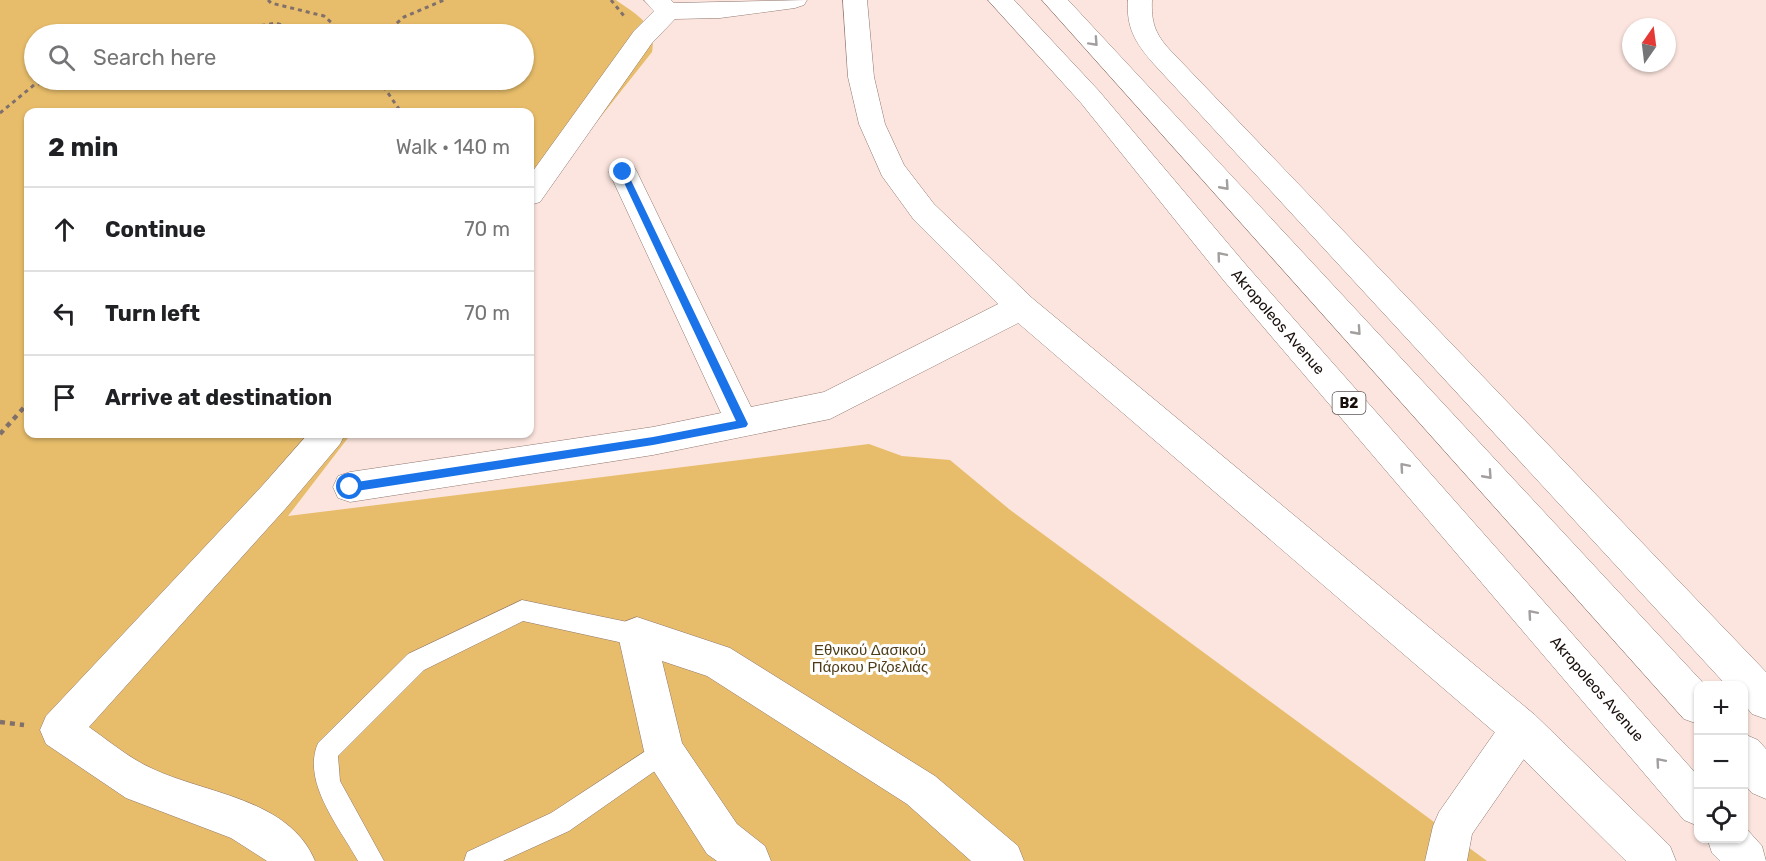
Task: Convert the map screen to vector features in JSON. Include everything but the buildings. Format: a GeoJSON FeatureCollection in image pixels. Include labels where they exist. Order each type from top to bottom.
{"type":"FeatureCollection","features":[{"type":"Feature","properties":{"kind":"main road"},"geometry":{"type":"LineString","coordinates":[[534,189],[643,38],[662,5],[720,10],[795,0]]}},
{"type":"Feature","properties":{"kind":"main road"},"geometry":{"type":"LineString","coordinates":[[855,0],[861,77],[873,124],[892,169],[924,212],[1021,307],[1521,729],[1655,861]]}},
{"type":"Feature","properties":{"kind":"main road","name":"Akropoleos Avenue"},"geometry":{"type":"LineString","coordinates":[[1000,0],[1089,97],[1236,274],[1694,801]]}},
{"type":"Feature","properties":{"kind":"main road"},"geometry":{"type":"LineString","coordinates":[[1054,0],[1694,701]]}},
{"type":"Feature","properties":{"kind":"main road"},"geometry":{"type":"LineString","coordinates":[[1140,0],[1138,20],[1142,35],[1766,700]]}},
{"type":"Feature","properties":{"kind":"main road"},"geometry":{"type":"LineString","coordinates":[[623,172],[743,424]]}},
{"type":"Feature","properties":{"kind":"main road"},"geometry":{"type":"LineString","coordinates":[[350,487],[653,441],[830,405],[1021,307]]}},
{"type":"Feature","properties":{"kind":"main road"},"geometry":{"type":"LineString","coordinates":[[294,861],[286,847],[226,814],[139,784],[60,730],[325,438]]}},
{"type":"Feature","properties":{"kind":"main road"},"geometry":{"type":"LineString","coordinates":[[637,635],[664,751],[722,839],[750,861]]}},
{"type":"Feature","properties":{"kind":"main road"},"geometry":{"type":"LineString","coordinates":[[637,635],[717,661],[921,790],[1002,860]]}},
{"type":"Feature","properties":{"kind":"main road"},"geometry":{"type":"LineString","coordinates":[[1446,861],[1453,826],[1521,729]]}},
{"type":"Feature","properties":{"kind":"main road"},"geometry":{"type":"LineString","coordinates":[[1748,759],[1766,779]]}},
{"type":"Feature","properties":{"kind":"main road"},"geometry":{"type":"LineString","coordinates":[[1731,843],[1747,861]]}},
{"type":"Feature","properties":{"kind":"lane"},"geometry":{"type":"LineString","coordinates":[[372,861],[328,784],[326,751],[416,662],[522,609],[637,635]]}},
{"type":"Feature","properties":{"kind":"lane"},"geometry":{"type":"LineString","coordinates":[[476,861],[560,822],[664,751]]}},
{"type":"Feature","properties":{"kind":"path"},"geometry":{"type":"LineString","coordinates":[[268,0],[271,3],[324,16],[333,24]]}},
{"type":"Feature","properties":{"kind":"path"},"geometry":{"type":"LineString","coordinates":[[396,24],[404,17],[444,0]]}},
{"type":"Feature","properties":{"kind":"path"},"geometry":{"type":"LineString","coordinates":[[0,113],[28,90]]}},
{"type":"Feature","properties":{"kind":"path"},"geometry":{"type":"LineString","coordinates":[[387,90],[399,108]]}},
{"type":"Feature","properties":{"kind":"path"},"geometry":{"type":"LineString","coordinates":[[0,434],[24,407]]}},
{"type":"Feature","properties":{"kind":"green space","name":"Εθνικού Δασικού Πάρκου Ριζοελιάς"},"geometry":{"type":"Polygon","coordinates":[[[0,0],[616,0],[643,21],[648,27],[653,42],[652,52],[534,201],[534,108],[24,108],[24,438],[348,438],[288,516],[869,444],[902,456],[950,460],[1009,509],[1487,861],[0,861],[0,0]]]}},
{"type":"Feature","properties":{"kind":"route"},"geometry":{"type":"LineString","coordinates":[[350,487],[653,441],[743,424],[623,172]]}}]}
